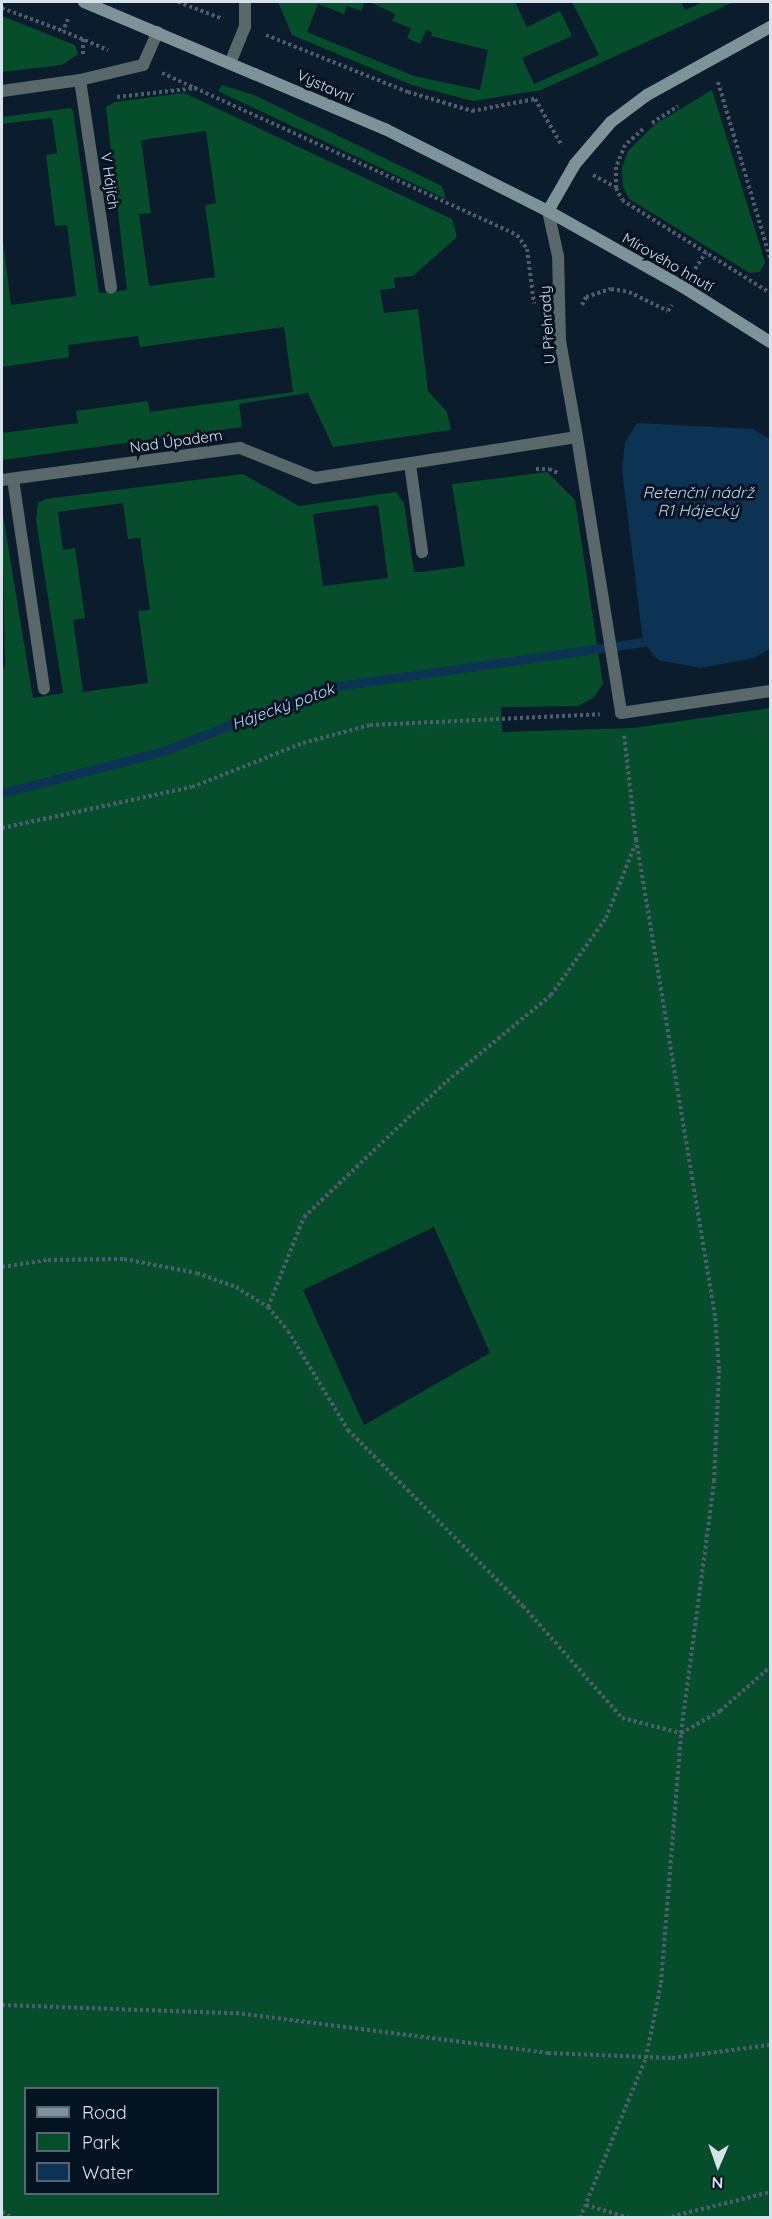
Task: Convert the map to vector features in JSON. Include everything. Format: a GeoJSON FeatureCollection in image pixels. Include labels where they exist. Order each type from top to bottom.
{"type":"FeatureCollection","features":[{"type":"Feature","properties":{"kind":"main road","name":"Výstavní"},"geometry":{"type":"LineString","coordinates":[[84,2],[231,62],[385,129],[548,211]]}},
{"type":"Feature","properties":{"kind":"main road"},"geometry":{"type":"LineString","coordinates":[[548,211],[575,164],[611,122],[647,95],[771,27]]}},
{"type":"Feature","properties":{"kind":"main road","name":"Mírového hnutí"},"geometry":{"type":"LineString","coordinates":[[548,211],[683,287],[771,342]]}},
{"type":"Feature","properties":{"kind":"street"},"geometry":{"type":"LineString","coordinates":[[231,62],[245,27],[245,2]]}},
{"type":"Feature","properties":{"kind":"street"},"geometry":{"type":"LineString","coordinates":[[2,90],[80,80],[144,65],[158,32]]}},
{"type":"Feature","properties":{"kind":"street","name":"V Hájích"},"geometry":{"type":"LineString","coordinates":[[80,80],[111,288]]}},
{"type":"Feature","properties":{"kind":"street","name":"U Přehrady"},"geometry":{"type":"LineString","coordinates":[[548,211],[558,256],[560,341],[621,713]]}},
{"type":"Feature","properties":{"kind":"street","name":"Nad Úpadem"},"geometry":{"type":"LineString","coordinates":[[44,689],[7,480],[240,448],[315,478],[577,437]]}},
{"type":"Feature","properties":{"kind":"street"},"geometry":{"type":"LineString","coordinates":[[410,464],[422,552]]}},
{"type":"Feature","properties":{"kind":"street"},"geometry":{"type":"LineString","coordinates":[[621,713],[771,691]]}},
{"type":"Feature","properties":{"kind":"path"},"geometry":{"type":"LineString","coordinates":[[178,2],[408,92],[472,111],[535,99],[575,164],[616,188]]}},
{"type":"Feature","properties":{"kind":"path"},"geometry":{"type":"LineString","coordinates":[[2,8],[63,30],[144,65],[517,235],[527,249],[536,313]]}},
{"type":"Feature","properties":{"kind":"path"},"geometry":{"type":"LineString","coordinates":[[63,30],[71,11]]}},
{"type":"Feature","properties":{"kind":"path"},"geometry":{"type":"LineString","coordinates":[[711,86],[720,81],[771,256]]}},
{"type":"Feature","properties":{"kind":"path"},"geometry":{"type":"LineString","coordinates":[[684,103],[647,125],[625,145],[616,167],[616,188],[622,200],[771,293]]}},
{"type":"Feature","properties":{"kind":"path"},"geometry":{"type":"LineString","coordinates":[[577,313],[586,297],[611,289],[629,292],[668,311],[706,252]]}},
{"type":"Feature","properties":{"kind":"path"},"geometry":{"type":"LineString","coordinates":[[2,828],[192,786],[303,743],[370,725],[621,713],[636,840],[715,1316],[719,1369],[714,1481],[681,1732],[661,1983],[646,2058],[580,2217]]}},
{"type":"Feature","properties":{"kind":"path"},"geometry":{"type":"LineString","coordinates":[[268,1306],[304,1217],[447,1081],[551,995],[606,918],[631,862],[636,840]]}},
{"type":"Feature","properties":{"kind":"path"},"geometry":{"type":"LineString","coordinates":[[2,1267],[48,1260],[124,1259],[197,1273],[236,1287],[268,1306],[288,1331],[348,1430],[523,1606],[622,1718],[681,1732],[720,1711],[771,1667]]}},
{"type":"Feature","properties":{"kind":"path"},"geometry":{"type":"LineString","coordinates":[[2,2005],[236,2013],[548,2053],[672,2058],[771,2045]]}},
{"type":"Feature","properties":{"kind":"path"},"geometry":{"type":"LineString","coordinates":[[666,2217],[771,2192]]}},
{"type":"Feature","properties":{"kind":"path"},"geometry":{"type":"LineString","coordinates":[[586,2205],[630,2217]]}},
{"type":"Feature","properties":{"kind":"path"},"geometry":{"type":"LineString","coordinates":[[2,2212],[13,2217]]}},
{"type":"Feature","properties":{"kind":"green space"},"geometry":{"type":"Polygon","coordinates":[[[278,2],[365,2],[361,11],[347,6],[344,14],[318,4],[307,32],[414,76],[480,90],[488,50],[431,36],[432,32],[426,30],[420,44],[407,38],[411,28],[392,21],[395,14],[370,2],[515,2],[527,27],[560,11],[572,36],[522,58],[534,84],[599,55],[572,2],[681,2],[685,10],[703,2],[734,2],[541,90],[473,101],[412,85],[292,35],[278,2]]]}},
{"type":"Feature","properties":{"kind":"green space"},"geometry":{"type":"Polygon","coordinates":[[[2,16],[75,45],[78,54],[62,65],[2,72],[2,16]]]}},
{"type":"Feature","properties":{"kind":"green space"},"geometry":{"type":"Polygon","coordinates":[[[222,85],[254,95],[442,186],[446,199],[218,91],[222,85]]]}},
{"type":"Feature","properties":{"kind":"green space"},"geometry":{"type":"Polygon","coordinates":[[[712,90],[765,262],[760,272],[750,273],[629,199],[623,186],[622,167],[628,151],[654,125],[712,90]]]}},
{"type":"Feature","properties":{"kind":"green space"},"geometry":{"type":"Polygon","coordinates":[[[184,93],[452,219],[457,237],[413,276],[394,278],[395,288],[380,290],[384,313],[418,309],[428,391],[447,412],[451,430],[333,447],[308,393],[239,404],[242,427],[2,460],[2,433],[78,423],[76,411],[148,401],[150,412],[293,392],[284,327],[140,347],[138,336],[68,345],[69,357],[2,367],[2,233],[11,305],[76,296],[67,225],[55,226],[46,155],[57,153],[52,118],[2,124],[2,117],[71,108],[99,293],[127,290],[106,107],[115,102],[184,93]],[[206,131],[141,140],[151,213],[139,214],[149,286],[215,277],[205,205],[216,203],[206,131]]]}},
{"type":"Feature","properties":{"kind":"green space"},"geometry":{"type":"Polygon","coordinates":[[[547,472],[575,500],[603,684],[593,698],[578,706],[501,707],[502,732],[633,728],[770,708],[770,2217],[2,2217],[2,668],[5,667],[2,509],[33,698],[63,693],[36,520],[38,503],[45,499],[243,474],[299,506],[396,492],[404,503],[414,572],[465,566],[452,484],[547,472]],[[123,503],[58,512],[63,550],[75,548],[85,618],[73,620],[83,692],[148,683],[138,611],[150,610],[140,538],[128,539],[123,503]],[[378,505],[313,514],[323,586],[388,578],[378,505]],[[434,1227],[303,1290],[364,1425],[490,1353],[434,1227]]]}},
{"type":"Feature","properties":{"kind":"water","name":"Retenční nádrž R1 Hájecký"},"geometry":{"type":"Polygon","coordinates":[[[637,423],[753,429],[770,439],[770,649],[754,658],[701,668],[658,660],[643,642],[622,469],[625,442],[637,423]]]}},
{"type":"Feature","properties":{"kind":"waterway","name":"Hájecký potok"},"geometry":{"type":"LineString","coordinates":[[2,793],[164,751],[324,688],[643,642]]}}]}
